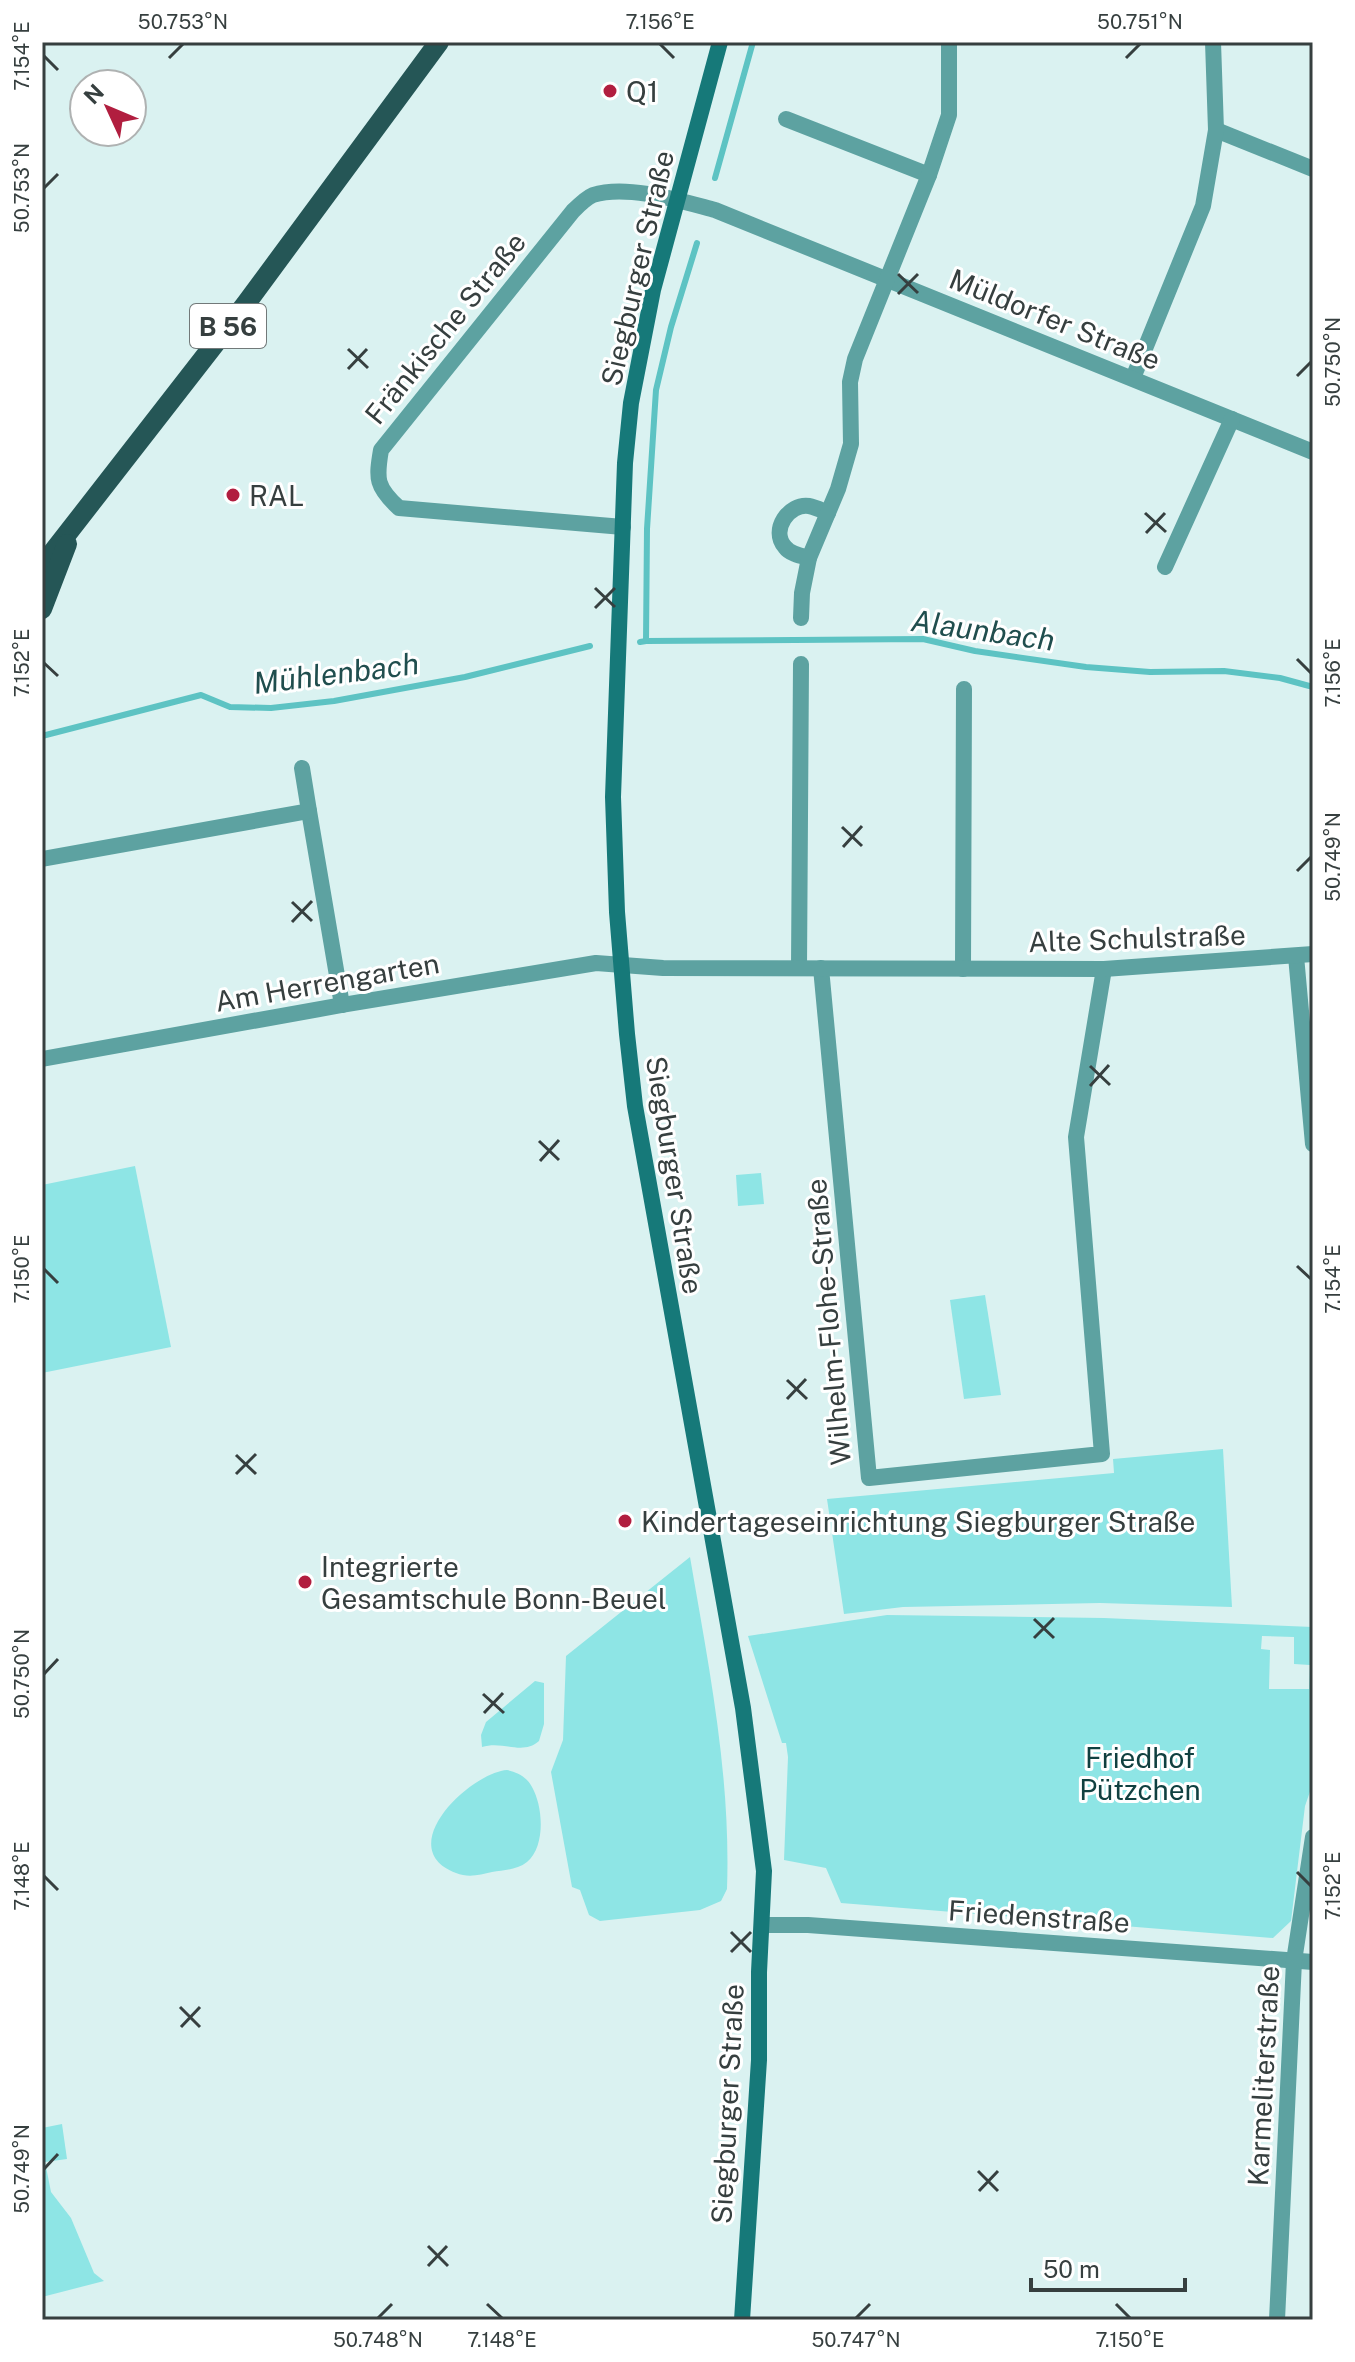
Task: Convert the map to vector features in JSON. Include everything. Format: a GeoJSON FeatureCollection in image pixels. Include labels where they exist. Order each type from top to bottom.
{"type":"FeatureCollection","features":[{"type":"Feature","properties":{"kind":"main road","name":"B 56"},"geometry":{"type":"LineString","coordinates":[[42,566],[245,305],[439,42]]}},
{"type":"Feature","properties":{"kind":"main road","name":"Siegburger Straße"},"geometry":{"type":"LineString","coordinates":[[720,42],[641,344],[625,463],[613,797],[621,965],[635,1106],[743,1708],[764,1871],[759,2060],[742,2320]]}},
{"type":"Feature","properties":{"kind":"main road","name":"B 56"},"geometry":{"type":"LineString","coordinates":[[42,609],[75,525]]}},
{"type":"Feature","properties":{"kind":"street"},"geometry":{"type":"LineString","coordinates":[[801,618],[809,558],[838,489],[851,444],[850,382],[855,359],[929,175],[949,115],[949,42]]}},
{"type":"Feature","properties":{"kind":"street"},"geometry":{"type":"LineString","coordinates":[[1133,378],[1203,206],[1216,130],[1213,42]]}},
{"type":"Feature","properties":{"kind":"street"},"geometry":{"type":"LineString","coordinates":[[786,119],[929,175]]}},
{"type":"Feature","properties":{"kind":"street"},"geometry":{"type":"LineString","coordinates":[[1216,130],[1313,169]]}},
{"type":"Feature","properties":{"kind":"street","name":"Fränkische Straße"},"geometry":{"type":"LineString","coordinates":[[623,527],[399,508],[383,493],[377,476],[381,450],[573,211],[590,196],[610,191],[677,200]]}},
{"type":"Feature","properties":{"kind":"street","name":"Müldorfer Straße"},"geometry":{"type":"LineString","coordinates":[[677,200],[715,210],[1313,452]]}},
{"type":"Feature","properties":{"kind":"street"},"geometry":{"type":"LineString","coordinates":[[1165,567],[1232,419]]}},
{"type":"Feature","properties":{"kind":"street"},"geometry":{"type":"LineString","coordinates":[[809,558],[785,547],[780,535],[782,523],[796,507],[809,506],[828,513]]}},
{"type":"Feature","properties":{"kind":"street"},"geometry":{"type":"LineString","coordinates":[[799,968],[801,664]]}},
{"type":"Feature","properties":{"kind":"street"},"geometry":{"type":"LineString","coordinates":[[963,969],[964,689]]}},
{"type":"Feature","properties":{"kind":"street"},"geometry":{"type":"LineString","coordinates":[[302,768],[342,1005]]}},
{"type":"Feature","properties":{"kind":"street"},"geometry":{"type":"LineString","coordinates":[[42,859],[309,811]]}},
{"type":"Feature","properties":{"kind":"street"},"geometry":{"type":"LineString","coordinates":[[1304,955],[1313,1144]]}},
{"type":"Feature","properties":{"kind":"street","name":"Alte Schulstraße"},"geometry":{"type":"LineString","coordinates":[[621,965],[663,968],[1104,969],[1304,955]]}},
{"type":"Feature","properties":{"kind":"street","name":"Am Herrengarten"},"geometry":{"type":"LineString","coordinates":[[42,1059],[596,963],[621,965]]}},
{"type":"Feature","properties":{"kind":"street","name":"Wilhelm-Flohe-Straße"},"geometry":{"type":"LineString","coordinates":[[821,968],[869,1478],[1102,1454],[1076,1137],[1104,969]]}},
{"type":"Feature","properties":{"kind":"street","name":"Karmeliterstraße"},"geometry":{"type":"LineString","coordinates":[[1277,2320],[1294,1961],[1313,1837]]}},
{"type":"Feature","properties":{"kind":"street","name":"Friedenstraße"},"geometry":{"type":"LineString","coordinates":[[762,1925],[808,1925],[1313,1962]]}},
{"type":"Feature","properties":{"kind":"green space"},"geometry":{"type":"Polygon","coordinates":[[[135,1166],[171,1347],[42,1373],[42,1185],[135,1166]]]}},
{"type":"Feature","properties":{"kind":"green space"},"geometry":{"type":"Polygon","coordinates":[[[761,1173],[764,1204],[738,1206],[736,1175],[761,1173]]]}},
{"type":"Feature","properties":{"kind":"green space"},"geometry":{"type":"Polygon","coordinates":[[[985,1295],[1001,1395],[964,1399],[950,1300],[985,1295]]]}},
{"type":"Feature","properties":{"kind":"green space"},"geometry":{"type":"Polygon","coordinates":[[[1223,1449],[1232,1607],[1100,1603],[903,1607],[844,1614],[827,1499],[1114,1473],[1113,1459],[1223,1449]]]}},
{"type":"Feature","properties":{"kind":"green space"},"geometry":{"type":"Polygon","coordinates":[[[690,1557],[722,1764],[727,1889],[721,1901],[700,1910],[600,1921],[589,1915],[580,1890],[572,1887],[551,1772],[563,1740],[566,1656],[690,1557]]]}},
{"type":"Feature","properties":{"kind":"green space","name":"Friedhof Pützchen"},"geometry":{"type":"Polygon","coordinates":[[[887,1615],[1104,1618],[1313,1627],[1313,1783],[1305,1806],[1291,1921],[1273,1938],[841,1903],[826,1868],[784,1860],[786,1743],[782,1743],[748,1636],[887,1615]],[[1262,1636],[1261,1649],[1270,1650],[1269,1689],[1309,1689],[1310,1665],[1294,1664],[1294,1637],[1262,1636]]]}},
{"type":"Feature","properties":{"kind":"green space"},"geometry":{"type":"Polygon","coordinates":[[[535,1681],[544,1683],[544,1724],[539,1741],[519,1748],[497,1745],[482,1747],[481,1735],[486,1722],[535,1681]]]}},
{"type":"Feature","properties":{"kind":"green space"},"geometry":{"type":"Polygon","coordinates":[[[507,1770],[530,1783],[539,1804],[540,1836],[533,1855],[523,1865],[474,1876],[456,1873],[438,1862],[431,1847],[434,1830],[443,1813],[474,1784],[507,1770]]]}},
{"type":"Feature","properties":{"kind":"green space"},"geometry":{"type":"Polygon","coordinates":[[[62,2124],[67,2159],[45,2162],[51,2192],[71,2218],[94,2273],[104,2281],[42,2297],[42,2128],[62,2124]]]}},
{"type":"Feature","properties":{"kind":"waterway","name":"Mühlenbach"},"geometry":{"type":"LineString","coordinates":[[715,178],[753,42]]}},
{"type":"Feature","properties":{"kind":"waterway","name":"Mühlenbach"},"geometry":{"type":"LineString","coordinates":[[640,642],[646,641],[647,529],[656,390],[671,327],[697,243]]}},
{"type":"Feature","properties":{"kind":"waterway","name":"Alaunbach"},"geometry":{"type":"LineString","coordinates":[[646,641],[923,639],[975,651],[1086,667],[1150,672],[1224,671],[1280,678],[1313,687]]}},
{"type":"Feature","properties":{"kind":"waterway","name":"Mühlenbach"},"geometry":{"type":"LineString","coordinates":[[42,736],[201,695],[230,707],[271,708],[334,701],[465,677],[590,646]]}},
{"type":"Feature","properties":{"kind":"place","name":"Q1"},"geometry":{"type":"Point","coordinates":[610,91]}},
{"type":"Feature","properties":{"kind":"place","name":"RAL"},"geometry":{"type":"Point","coordinates":[233,495]}},
{"type":"Feature","properties":{"kind":"place","name":"Kindertageseinrichtung Siegburger Straße"},"geometry":{"type":"Point","coordinates":[625,1521]}},
{"type":"Feature","properties":{"kind":"place","name":"Integrierte Gesamtschule Bonn-Beuel"},"geometry":{"type":"Point","coordinates":[305,1582]}}]}
